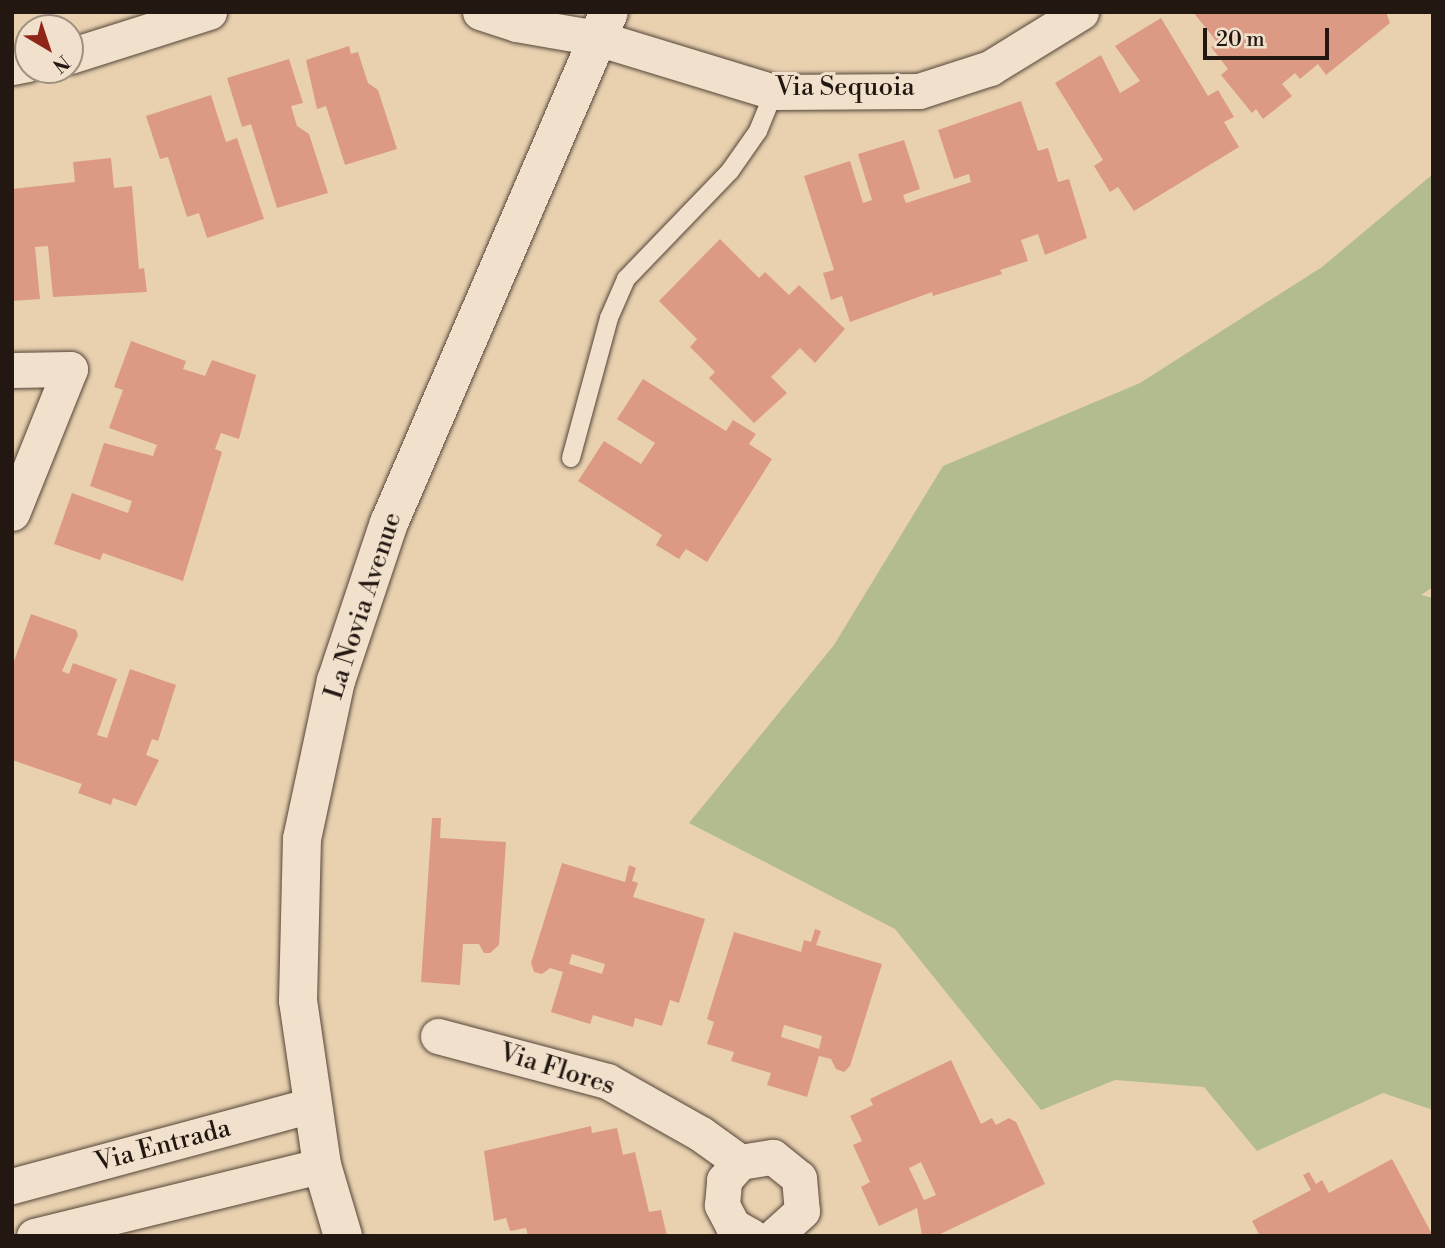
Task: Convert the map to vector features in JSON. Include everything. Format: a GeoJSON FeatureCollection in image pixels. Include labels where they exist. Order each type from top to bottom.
{"type":"FeatureCollection","features":[{"type":"Feature","properties":{"kind":"main road","name":"La Novia Avenue"},"geometry":{"type":"LineString","coordinates":[[343,1236],[322,1165],[298,1001],[302,839],[337,681],[389,523],[603,25]]}},
{"type":"Feature","properties":{"kind":"street"},"geometry":{"type":"LineString","coordinates":[[84,52],[209,12]]}},
{"type":"Feature","properties":{"kind":"street","name":"Via Sequoia"},"geometry":{"type":"LineString","coordinates":[[480,12],[516,24],[603,25],[774,92],[919,91],[990,68],[1081,12]]}},
{"type":"Feature","properties":{"kind":"street"},"geometry":{"type":"LineString","coordinates":[[567,12],[603,25]]}},
{"type":"Feature","properties":{"kind":"street"},"geometry":{"type":"LineString","coordinates":[[12,370],[70,369],[12,513]]}},
{"type":"Feature","properties":{"kind":"street","name":"Via Flores"},"geometry":{"type":"LineString","coordinates":[[438,1036],[607,1081],[701,1134],[740,1162]]}},
{"type":"Feature","properties":{"kind":"street","name":"Via Entrada"},"geometry":{"type":"LineString","coordinates":[[12,1186],[313,1105]]}},
{"type":"Feature","properties":{"kind":"street"},"geometry":{"type":"LineString","coordinates":[[751,1236],[733,1226],[722,1205],[724,1180],[740,1162],[773,1157],[799,1178],[802,1211],[777,1236]]}},
{"type":"Feature","properties":{"kind":"street","name":"Via Entrada"},"geometry":{"type":"LineString","coordinates":[[34,1236],[322,1165]]}},
{"type":"Feature","properties":{"kind":"lane"},"geometry":{"type":"LineString","coordinates":[[571,458],[608,318],[626,279],[730,171],[758,131],[774,92]]}},
{"type":"Feature","properties":{"kind":"green space"},"geometry":{"type":"Polygon","coordinates":[[[1433,174],[1433,587],[1421,595],[1433,598],[1433,1110],[1383,1093],[1257,1151],[1204,1087],[1115,1080],[1041,1110],[895,929],[689,823],[834,645],[943,466],[1140,383],[1322,267],[1433,174]]]}},
{"type":"Feature","properties":{"kind":"building"},"geometry":{"type":"Polygon","coordinates":[[[1193,12],[1386,12],[1390,23],[1326,75],[1318,64],[1300,79],[1295,73],[1282,84],[1292,96],[1263,119],[1256,109],[1252,113],[1221,75],[1228,69],[1211,47],[1217,42],[1193,12]]]}},
{"type":"Feature","properties":{"kind":"building"},"geometry":{"type":"Polygon","coordinates":[[[1161,18],[1208,96],[1218,90],[1234,117],[1224,122],[1239,147],[1134,211],[1118,187],[1110,192],[1094,166],[1103,160],[1055,83],[1101,55],[1120,93],[1140,81],[1115,46],[1161,18]]]}},
{"type":"Feature","properties":{"kind":"building"},"geometry":{"type":"Polygon","coordinates":[[[349,46],[351,54],[358,52],[368,83],[378,90],[397,149],[345,165],[326,106],[317,109],[306,60],[349,46]]]}},
{"type":"Feature","properties":{"kind":"building"},"geometry":{"type":"Polygon","coordinates":[[[289,59],[303,103],[291,106],[297,126],[309,134],[328,193],[277,208],[251,124],[242,127],[227,78],[289,59]]]}},
{"type":"Feature","properties":{"kind":"building"},"geometry":{"type":"Polygon","coordinates":[[[211,95],[226,142],[237,138],[264,219],[207,238],[199,213],[187,217],[168,157],[160,159],[146,116],[211,95]]]}},
{"type":"Feature","properties":{"kind":"building"},"geometry":{"type":"Polygon","coordinates":[[[1021,101],[1038,151],[1048,148],[1058,182],[1069,179],[1087,238],[1045,255],[1038,234],[1021,240],[1028,261],[1000,270],[1002,274],[933,296],[932,292],[850,322],[842,296],[831,300],[823,273],[834,270],[804,176],[850,161],[863,203],[872,200],[858,154],[904,140],[920,189],[903,195],[906,203],[971,182],[969,174],[954,179],[938,130],[1021,101]]]}},
{"type":"Feature","properties":{"kind":"building"},"geometry":{"type":"Polygon","coordinates":[[[111,158],[114,188],[132,186],[139,269],[144,268],[147,292],[53,297],[48,246],[35,247],[40,299],[12,301],[12,189],[75,182],[73,162],[111,158]]]}},
{"type":"Feature","properties":{"kind":"building"},"geometry":{"type":"Polygon","coordinates":[[[720,239],[759,278],[765,272],[789,295],[799,285],[845,329],[815,363],[800,348],[771,377],[787,393],[754,423],[709,378],[715,372],[690,347],[697,339],[659,301],[720,239]]]}},
{"type":"Feature","properties":{"kind":"building"},"geometry":{"type":"Polygon","coordinates":[[[131,341],[186,361],[183,369],[205,376],[212,360],[256,375],[239,439],[221,433],[215,449],[222,452],[183,581],[103,553],[100,560],[54,544],[72,493],[128,513],[132,501],[90,486],[104,443],[153,456],[157,445],[109,428],[123,390],[114,387],[131,341]]]}},
{"type":"Feature","properties":{"kind":"building"},"geometry":{"type":"Polygon","coordinates":[[[643,379],[726,431],[733,420],[756,434],[749,444],[772,459],[707,562],[686,549],[679,559],[656,545],[662,535],[578,481],[604,441],[641,464],[655,443],[617,419],[643,379]]]}},
{"type":"Feature","properties":{"kind":"building"},"geometry":{"type":"Polygon","coordinates":[[[31,614],[76,630],[78,635],[62,671],[69,674],[73,663],[117,679],[97,735],[107,738],[130,669],[176,685],[158,741],[152,739],[146,755],[159,760],[136,806],[113,798],[111,805],[78,793],[82,784],[12,760],[12,667],[31,614]]]}},
{"type":"Feature","properties":{"kind":"building"},"geometry":{"type":"Polygon","coordinates":[[[432,818],[441,818],[440,838],[506,842],[499,945],[490,953],[484,953],[479,944],[463,944],[460,985],[421,982],[432,818]]]}},
{"type":"Feature","properties":{"kind":"building"},"geometry":{"type":"Polygon","coordinates":[[[562,863],[625,882],[629,865],[636,868],[632,881],[638,883],[633,897],[705,919],[679,1003],[670,1000],[662,1026],[635,1018],[633,1027],[593,1015],[590,1024],[551,1012],[563,972],[550,968],[542,974],[534,972],[531,963],[562,863]],[[572,954],[569,964],[602,974],[605,964],[572,954]]]}},
{"type":"Feature","properties":{"kind":"building"},"geometry":{"type":"Polygon","coordinates":[[[815,929],[821,931],[816,945],[882,964],[850,1066],[844,1072],[836,1069],[831,1059],[819,1056],[807,1097],[767,1085],[771,1073],[731,1061],[734,1052],[707,1044],[714,1022],[707,1019],[734,932],[801,952],[804,940],[811,942],[815,929]],[[784,1025],[781,1037],[819,1049],[822,1036],[784,1025]]]}},
{"type":"Feature","properties":{"kind":"building"},"geometry":{"type":"Polygon","coordinates":[[[951,1060],[981,1124],[992,1118],[996,1125],[1009,1118],[1016,1122],[1045,1184],[936,1236],[922,1235],[917,1208],[879,1226],[861,1187],[870,1182],[853,1145],[862,1141],[850,1116],[873,1105],[870,1099],[951,1060]],[[921,1162],[909,1168],[924,1200],[936,1195],[921,1162]]]}},
{"type":"Feature","properties":{"kind":"building"},"geometry":{"type":"Polygon","coordinates":[[[591,1126],[592,1133],[617,1128],[623,1155],[635,1152],[649,1212],[661,1210],[667,1236],[528,1236],[526,1228],[510,1231],[506,1218],[494,1221],[484,1151],[591,1126]]]}},
{"type":"Feature","properties":{"kind":"building"},"geometry":{"type":"Polygon","coordinates":[[[1392,1159],[1433,1236],[1260,1236],[1252,1221],[1311,1190],[1303,1175],[1309,1172],[1316,1184],[1322,1180],[1329,1193],[1392,1159]]]}}]}
